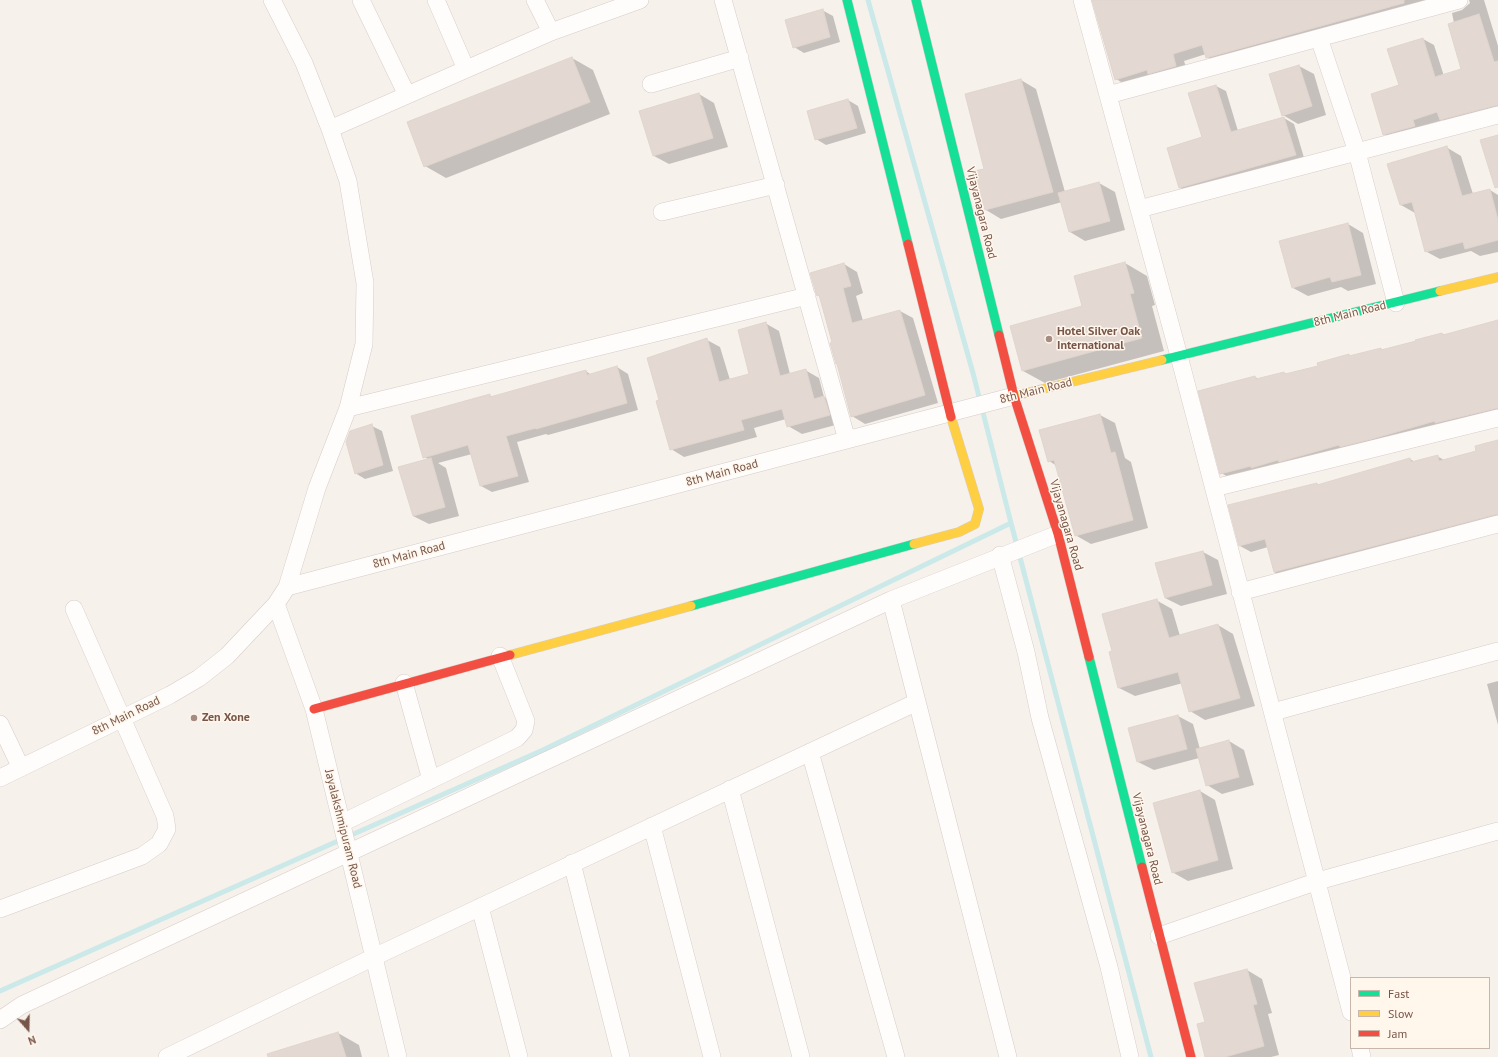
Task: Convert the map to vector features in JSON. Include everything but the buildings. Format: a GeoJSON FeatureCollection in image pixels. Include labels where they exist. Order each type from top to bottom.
{"type":"FeatureCollection","features":[{"type":"Feature","properties":{"kind":"street"},"geometry":{"type":"LineString","coordinates":[[272,0],[304,63],[348,180],[365,283],[364,344],[348,408],[317,488],[287,587]]}},
{"type":"Feature","properties":{"kind":"street"},"geometry":{"type":"LineString","coordinates":[[361,0],[407,95]]}},
{"type":"Feature","properties":{"kind":"street"},"geometry":{"type":"LineString","coordinates":[[436,0],[466,69]]}},
{"type":"Feature","properties":{"kind":"street"},"geometry":{"type":"LineString","coordinates":[[535,0],[551,32]]}},
{"type":"Feature","properties":{"kind":"street"},"geometry":{"type":"LineString","coordinates":[[723,0],[847,440]]}},
{"type":"Feature","properties":{"kind":"street"},"geometry":{"type":"LineString","coordinates":[[314,708],[500,656],[959,532],[975,524],[979,509],[950,413],[847,0]]}},
{"type":"Feature","properties":{"kind":"street","name":"Vijayanagara Road"},"geometry":{"type":"LineString","coordinates":[[916,0],[1014,396],[1058,534],[1191,1057]]}},
{"type":"Feature","properties":{"kind":"street"},"geometry":{"type":"LineString","coordinates":[[1082,0],[1179,356],[1240,592],[1318,881],[1350,1008]]}},
{"type":"Feature","properties":{"kind":"street"},"geometry":{"type":"LineString","coordinates":[[1108,95],[1459,0]]}},
{"type":"Feature","properties":{"kind":"street"},"geometry":{"type":"LineString","coordinates":[[330,129],[551,32],[634,1]]}},
{"type":"Feature","properties":{"kind":"street"},"geometry":{"type":"LineString","coordinates":[[1320,38],[1357,152],[1396,302]]}},
{"type":"Feature","properties":{"kind":"street"},"geometry":{"type":"LineString","coordinates":[[650,84],[740,58]]}},
{"type":"Feature","properties":{"kind":"street"},"geometry":{"type":"LineString","coordinates":[[1139,209],[1498,115]]}},
{"type":"Feature","properties":{"kind":"street"},"geometry":{"type":"LineString","coordinates":[[662,212],[776,185]]}},
{"type":"Feature","properties":{"kind":"street","name":"8th Main Road"},"geometry":{"type":"LineString","coordinates":[[0,778],[170,695],[199,678],[228,656],[276,604],[287,587],[1014,396],[1498,277]]}},
{"type":"Feature","properties":{"kind":"street"},"geometry":{"type":"LineString","coordinates":[[348,408],[807,296]]}},
{"type":"Feature","properties":{"kind":"street"},"geometry":{"type":"LineString","coordinates":[[1214,488],[1498,418]]}},
{"type":"Feature","properties":{"kind":"street"},"geometry":{"type":"LineString","coordinates":[[1240,592],[1498,524]]}},
{"type":"Feature","properties":{"kind":"street"},"geometry":{"type":"LineString","coordinates":[[0,1020],[22,1006],[891,600],[1000,555],[1058,534]]}},
{"type":"Feature","properties":{"kind":"street"},"geometry":{"type":"LineString","coordinates":[[1000,555],[1026,652],[1040,718],[1109,966],[1130,1057]]}},
{"type":"Feature","properties":{"kind":"street"},"geometry":{"type":"LineString","coordinates":[[891,600],[1008,1057]]}},
{"type":"Feature","properties":{"kind":"street","name":"Jayalakshmipuram Road"},"geometry":{"type":"LineString","coordinates":[[276,604],[314,708],[398,1057]]}},
{"type":"Feature","properties":{"kind":"street"},"geometry":{"type":"LineString","coordinates":[[0,908],[142,856],[159,844],[166,829],[165,816],[121,719],[74,608]]}},
{"type":"Feature","properties":{"kind":"street"},"geometry":{"type":"LineString","coordinates":[[1273,712],[1498,651]]}},
{"type":"Feature","properties":{"kind":"street"},"geometry":{"type":"LineString","coordinates":[[342,823],[517,738],[524,730],[526,721],[500,656]]}},
{"type":"Feature","properties":{"kind":"street"},"geometry":{"type":"LineString","coordinates":[[404,683],[431,780]]}},
{"type":"Feature","properties":{"kind":"street"},"geometry":{"type":"LineString","coordinates":[[167,1057],[480,906],[917,702]]}},
{"type":"Feature","properties":{"kind":"street"},"geometry":{"type":"LineString","coordinates":[[0,724],[21,768]]}},
{"type":"Feature","properties":{"kind":"street"},"geometry":{"type":"LineString","coordinates":[[810,752],[896,1057]]}},
{"type":"Feature","properties":{"kind":"street"},"geometry":{"type":"LineString","coordinates":[[730,789],[801,1057]]}},
{"type":"Feature","properties":{"kind":"street"},"geometry":{"type":"LineString","coordinates":[[652,826],[712,1057]]}},
{"type":"Feature","properties":{"kind":"street"},"geometry":{"type":"LineString","coordinates":[[1159,936],[1318,881],[1498,831]]}},
{"type":"Feature","properties":{"kind":"street"},"geometry":{"type":"LineString","coordinates":[[572,863],[621,1057]]}},
{"type":"Feature","properties":{"kind":"street"},"geometry":{"type":"LineString","coordinates":[[480,906],[519,1057]]}},
{"type":"Feature","properties":{"kind":"waterway"},"geometry":{"type":"LineString","coordinates":[[0,991],[543,750],[1011,523],[973,373],[868,0]]}},
{"type":"Feature","properties":{"kind":"waterway"},"geometry":{"type":"LineString","coordinates":[[1011,523],[1151,1057]]}},
{"type":"Feature","properties":{"kind":"traffic: fast"},"geometry":{"type":"LineString","coordinates":[[847,0],[908,244]]}},
{"type":"Feature","properties":{"kind":"traffic: fast"},"geometry":{"type":"LineString","coordinates":[[916,0],[999,335]]}},
{"type":"Feature","properties":{"kind":"traffic: fast"},"geometry":{"type":"LineString","coordinates":[[1162,360],[1440,291]]}},
{"type":"Feature","properties":{"kind":"traffic: fast"},"geometry":{"type":"LineString","coordinates":[[691,606],[914,544]]}},
{"type":"Feature","properties":{"kind":"traffic: fast"},"geometry":{"type":"LineString","coordinates":[[1089,657],[1142,867]]}},
{"type":"Feature","properties":{"kind":"traffic: slow"},"geometry":{"type":"LineString","coordinates":[[1440,291],[1498,277]]}},
{"type":"Feature","properties":{"kind":"traffic: slow"},"geometry":{"type":"LineString","coordinates":[[1014,396],[1162,360]]}},
{"type":"Feature","properties":{"kind":"traffic: slow"},"geometry":{"type":"LineString","coordinates":[[914,544],[959,532],[975,524],[979,509],[951,417]]}},
{"type":"Feature","properties":{"kind":"traffic: slow"},"geometry":{"type":"LineString","coordinates":[[510,655],[691,606]]}},
{"type":"Feature","properties":{"kind":"traffic: jam"},"geometry":{"type":"LineString","coordinates":[[908,244],[951,417]]}},
{"type":"Feature","properties":{"kind":"traffic: jam"},"geometry":{"type":"LineString","coordinates":[[999,335],[1014,396],[1058,534],[1089,657]]}},
{"type":"Feature","properties":{"kind":"traffic: jam"},"geometry":{"type":"LineString","coordinates":[[314,709],[510,655]]}},
{"type":"Feature","properties":{"kind":"traffic: jam"},"geometry":{"type":"LineString","coordinates":[[1142,867],[1191,1057]]}},
{"type":"Feature","properties":{"kind":"place","name":"Hotel Silver Oak International"},"geometry":{"type":"Point","coordinates":[1049,339]}},
{"type":"Feature","properties":{"kind":"place","name":"Zen Xone"},"geometry":{"type":"Point","coordinates":[194,718]}}]}
